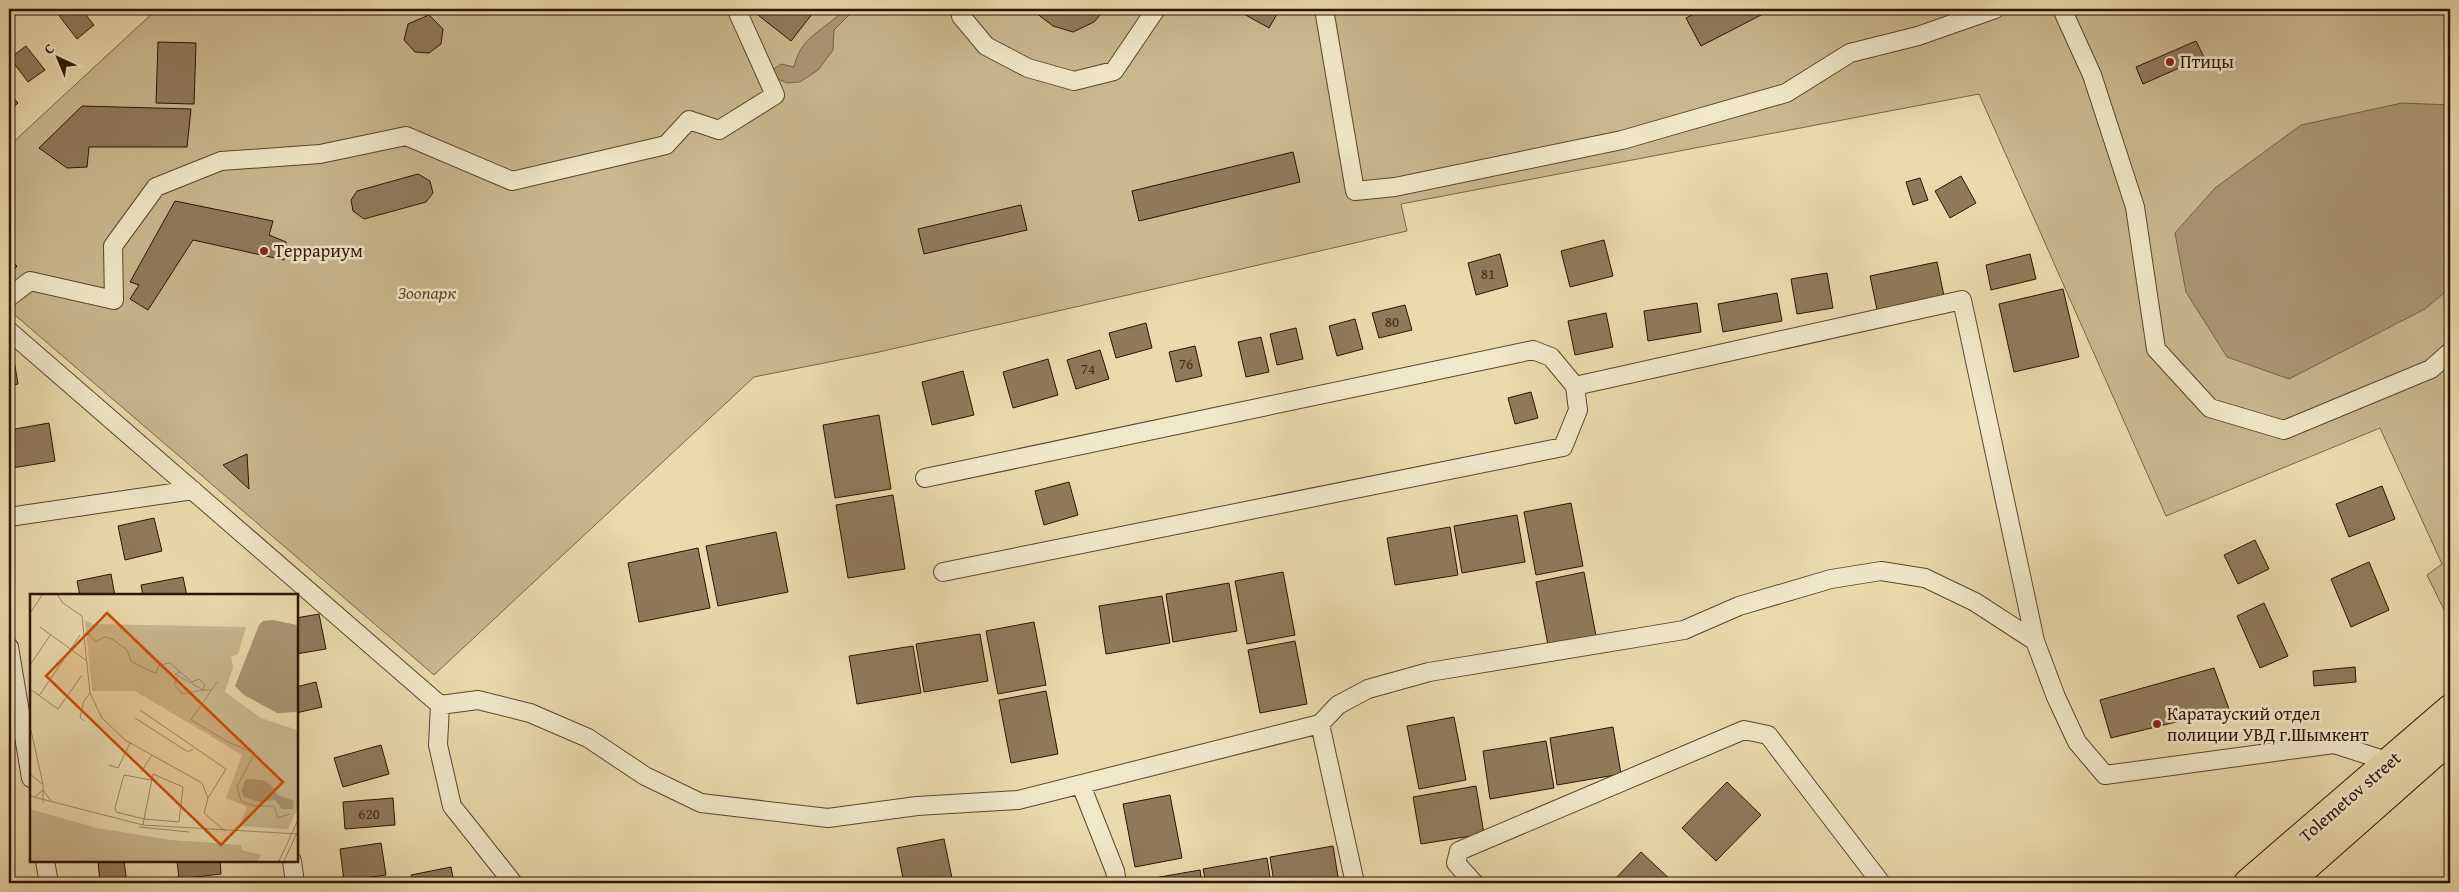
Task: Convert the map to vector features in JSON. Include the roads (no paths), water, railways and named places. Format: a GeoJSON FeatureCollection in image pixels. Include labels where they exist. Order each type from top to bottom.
{"type":"FeatureCollection","features":[{"type":"Feature","properties":{"kind":"main road","name":"Tolemetov street"},"geometry":{"type":"LineString","coordinates":[[2248,883],[2450,709]]}},
{"type":"Feature","properties":{"kind":"main road","name":"Tolemetov street"},"geometry":{"type":"LineString","coordinates":[[2287,883],[2450,739]]}},
{"type":"Feature","properties":{"kind":"street"},"geometry":{"type":"LineString","coordinates":[[9,297],[30,281],[114,300],[112,246],[156,187],[221,161],[320,154],[406,136],[512,181],[666,145],[690,120],[719,130],[776,95],[739,15],[743,9]]}},
{"type":"Feature","properties":{"kind":"street"},"geometry":{"type":"LineString","coordinates":[[960,9],[961,16],[986,46],[1028,68],[1074,81],[1114,71],[1156,9]]}},
{"type":"Feature","properties":{"kind":"street"},"geometry":{"type":"LineString","coordinates":[[1324,9],[1355,191],[1395,188],[1622,140],[1786,93],[1850,53],[1918,36],[1995,9]]}},
{"type":"Feature","properties":{"kind":"street"},"geometry":{"type":"LineString","coordinates":[[2062,9],[2092,74],[2135,207],[2156,349],[2210,408],[2284,430],[2431,369],[2450,352]]}},
{"type":"Feature","properties":{"kind":"street"},"geometry":{"type":"LineString","coordinates":[[1575,386],[1962,300],[2035,641],[2056,697],[2077,742],[2105,775],[2334,744],[2390,762]]}},
{"type":"Feature","properties":{"kind":"street"},"geometry":{"type":"LineString","coordinates":[[9,331],[440,705],[478,700],[530,713],[588,738],[645,776],[701,803],[828,818],[918,806],[1018,800],[1320,724],[1338,705],[1376,686],[1429,672],[1684,630],[1739,606],[1831,579],[1881,571],[1925,578],[1975,602],[2035,641]]}},
{"type":"Feature","properties":{"kind":"street"},"geometry":{"type":"LineString","coordinates":[[925,478],[1533,350],[1551,357],[1575,386],[1578,410],[1563,446],[943,572]]}},
{"type":"Feature","properties":{"kind":"street"},"geometry":{"type":"LineString","coordinates":[[9,517],[193,490]]}},
{"type":"Feature","properties":{"kind":"street"},"geometry":{"type":"LineString","coordinates":[[9,647],[30,772]]}},
{"type":"Feature","properties":{"kind":"street"},"geometry":{"type":"LineString","coordinates":[[440,705],[438,745],[452,806],[513,883]]}},
{"type":"Feature","properties":{"kind":"street"},"geometry":{"type":"LineString","coordinates":[[1320,724],[1355,883]]}},
{"type":"Feature","properties":{"kind":"street"},"geometry":{"type":"LineString","coordinates":[[1474,883],[1456,863],[1459,851],[1744,730],[1768,735],[1881,883]]}},
{"type":"Feature","properties":{"kind":"street"},"geometry":{"type":"LineString","coordinates":[[1081,785],[1118,883]]}},
{"type":"Feature","properties":{"kind":"street"},"geometry":{"type":"LineString","coordinates":[[46,862],[49,883]]}},
{"type":"Feature","properties":{"kind":"street"},"geometry":{"type":"LineString","coordinates":[[292,862],[295,883]]}},
{"type":"Feature","properties":{"kind":"place","name":"Птицы"},"geometry":{"type":"Point","coordinates":[2170,62]}},
{"type":"Feature","properties":{"kind":"place","name":"Террариум"},"geometry":{"type":"Point","coordinates":[264,251]}},
{"type":"Feature","properties":{"kind":"place","name":"Каратауский отдел полиции УВД г.Шымкент"},"geometry":{"type":"Point","coordinates":[2157,724]}},
{"type":"Feature","properties":{"kind":"park label","name":"Зоопарк"},"geometry":{"type":"Point","coordinates":[427,293]}}]}
